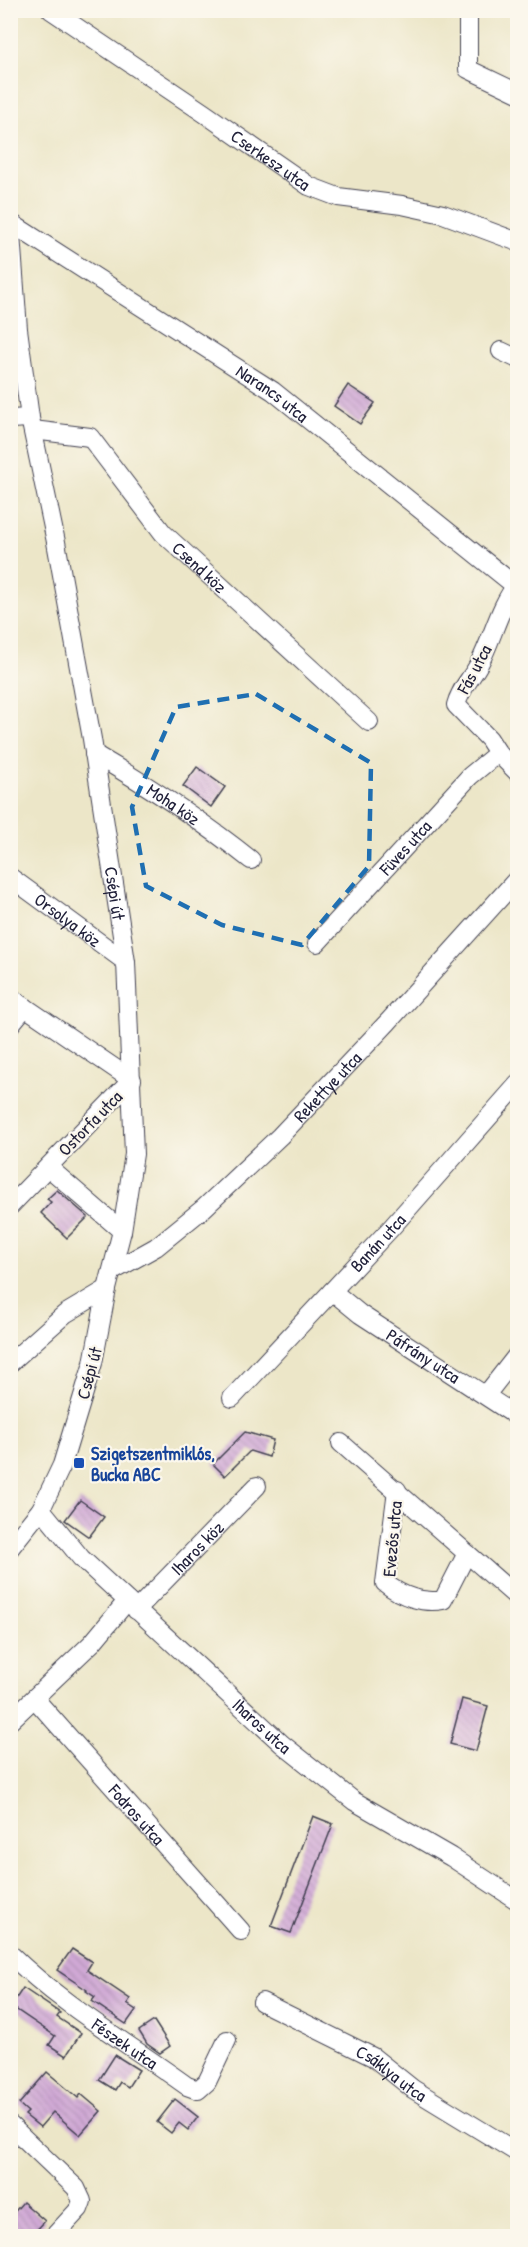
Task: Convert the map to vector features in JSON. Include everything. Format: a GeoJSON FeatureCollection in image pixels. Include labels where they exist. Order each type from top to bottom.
{"type":"FeatureCollection","features":[{"type":"Feature","properties":{"kind":"street","name":"Cserkesz utca"},"geometry":{"type":"LineString","coordinates":[[51,10],[204,112],[309,186],[338,197],[444,214],[518,242]]}},
{"type":"Feature","properties":{"kind":"street"},"geometry":{"type":"LineString","coordinates":[[468,10],[468,69],[518,93]]}},
{"type":"Feature","properties":{"kind":"street","name":"Csépi út"},"geometry":{"type":"LineString","coordinates":[[10,1548],[41,1509],[62,1465],[93,1364],[107,1289],[122,1232],[134,1154],[126,962],[94,754],[56,542],[31,424],[18,328],[11,222]]}},
{"type":"Feature","properties":{"kind":"street","name":"Narancs utca"},"geometry":{"type":"LineString","coordinates":[[11,222],[273,391],[517,586]]}},
{"type":"Feature","properties":{"kind":"street"},"geometry":{"type":"LineString","coordinates":[[501,351],[518,358]]}},
{"type":"Feature","properties":{"kind":"street","name":"Csend köz"},"geometry":{"type":"LineString","coordinates":[[10,419],[90,437],[163,533],[369,722]]}},
{"type":"Feature","properties":{"kind":"street","name":"Fás utca"},"geometry":{"type":"LineString","coordinates":[[517,586],[479,665],[459,695],[456,705],[518,773]]}},
{"type":"Feature","properties":{"kind":"street","name":"Füves utca"},"geometry":{"type":"LineString","coordinates":[[317,943],[470,776],[498,753]]}},
{"type":"Feature","properties":{"kind":"street","name":"Moha köz"},"geometry":{"type":"LineString","coordinates":[[94,754],[211,827],[251,860]]}},
{"type":"Feature","properties":{"kind":"street","name":"Orsolya köz"},"geometry":{"type":"LineString","coordinates":[[10,877],[126,962]]}},
{"type":"Feature","properties":{"kind":"street","name":"Rekettye utca"},"geometry":{"type":"LineString","coordinates":[[113,1271],[156,1247],[204,1208],[280,1136],[388,1023],[518,878]]}},
{"type":"Feature","properties":{"kind":"street"},"geometry":{"type":"LineString","coordinates":[[10,1024],[18,1002],[132,1080]]}},
{"type":"Feature","properties":{"kind":"street","name":"Ostorfa utca"},"geometry":{"type":"LineString","coordinates":[[10,1206],[132,1080]]}},
{"type":"Feature","properties":{"kind":"street","name":"Banán utca"},"geometry":{"type":"LineString","coordinates":[[232,1398],[332,1291],[518,1084]]}},
{"type":"Feature","properties":{"kind":"street","name":"Ostorfa utca"},"geometry":{"type":"LineString","coordinates":[[48,1167],[122,1232]]}},
{"type":"Feature","properties":{"kind":"street"},"geometry":{"type":"LineString","coordinates":[[10,1363],[65,1314],[107,1289]]}},
{"type":"Feature","properties":{"kind":"street","name":"Páfrány utca"},"geometry":{"type":"LineString","coordinates":[[332,1291],[360,1314],[518,1417]]}},
{"type":"Feature","properties":{"kind":"street"},"geometry":{"type":"LineString","coordinates":[[486,1395],[518,1354]]}},
{"type":"Feature","properties":{"kind":"street","name":"Evezős utca"},"geometry":{"type":"LineString","coordinates":[[341,1443],[397,1490],[466,1555],[518,1598]]}},
{"type":"Feature","properties":{"kind":"street","name":"Iharos köz"},"geometry":{"type":"LineString","coordinates":[[131,1605],[257,1486]]}},
{"type":"Feature","properties":{"kind":"street","name":"Evezős utca"},"geometry":{"type":"LineString","coordinates":[[397,1490],[386,1583],[394,1590],[429,1603],[443,1600],[466,1555]]}},
{"type":"Feature","properties":{"kind":"street","name":"Iharos utca"},"geometry":{"type":"LineString","coordinates":[[41,1509],[81,1558],[282,1744],[354,1801],[451,1857],[518,1901]]}},
{"type":"Feature","properties":{"kind":"street"},"geometry":{"type":"LineString","coordinates":[[10,1721],[131,1605]]}},
{"type":"Feature","properties":{"kind":"street","name":"Fodros utca"},"geometry":{"type":"LineString","coordinates":[[35,1699],[241,1931]]}},
{"type":"Feature","properties":{"kind":"street","name":"Fészek utca"},"geometry":{"type":"LineString","coordinates":[[10,1954],[33,1976],[73,2007],[188,2086],[198,2090],[207,2082],[227,2040]]}},
{"type":"Feature","properties":{"kind":"street","name":"Csáklya utca"},"geometry":{"type":"LineString","coordinates":[[262,2002],[373,2057],[413,2088],[518,2153]]}},
{"type":"Feature","properties":{"kind":"street"},"geometry":{"type":"LineString","coordinates":[[10,2125],[76,2188],[82,2201],[79,2209],[54,2236]]}},
{"type":"Feature","properties":{"kind":"highlighted area"},"geometry":{"type":"Polygon","coordinates":[[[256,694],[371,763],[369,866],[302,945],[222,925],[146,886],[132,807],[176,707],[256,694]]]}},
{"type":"Feature","properties":{"kind":"building"},"geometry":{"type":"Polygon","coordinates":[[[348,385],[375,403],[360,424],[334,406],[348,385]]]}},
{"type":"Feature","properties":{"kind":"building"},"geometry":{"type":"Polygon","coordinates":[[[197,767],[225,787],[211,807],[183,786],[197,767]]]}},
{"type":"Feature","properties":{"kind":"building"},"geometry":{"type":"Polygon","coordinates":[[[57,1190],[88,1217],[67,1238],[41,1213],[51,1202],[47,1199],[57,1190]]]}},
{"type":"Feature","properties":{"kind":"building"},"geometry":{"type":"Polygon","coordinates":[[[245,1432],[273,1440],[269,1457],[250,1451],[225,1476],[213,1464],[245,1432]]]}},
{"type":"Feature","properties":{"kind":"building"},"geometry":{"type":"Polygon","coordinates":[[[80,1500],[104,1517],[89,1537],[65,1520],[80,1500]]]}},
{"type":"Feature","properties":{"kind":"building"},"geometry":{"type":"Polygon","coordinates":[[[462,1699],[488,1706],[476,1751],[450,1744],[462,1699]]]}},
{"type":"Feature","properties":{"kind":"building"},"geometry":{"type":"Polygon","coordinates":[[[313,1816],[333,1824],[291,1933],[271,1926],[313,1816]]]}},
{"type":"Feature","properties":{"kind":"building"},"geometry":{"type":"Polygon","coordinates":[[[72,1949],[92,1962],[87,1970],[130,1999],[127,2004],[136,2010],[126,2024],[92,2001],[95,1997],[57,1970],[72,1949]]]}},
{"type":"Feature","properties":{"kind":"building"},"geometry":{"type":"Polygon","coordinates":[[[23,1988],[60,2013],[57,2017],[81,2033],[66,2056],[49,2045],[55,2036],[11,2006],[23,1988]]]}},
{"type":"Feature","properties":{"kind":"building"},"geometry":{"type":"Polygon","coordinates":[[[154,2021],[170,2046],[160,2053],[147,2044],[139,2031],[154,2021]]]}},
{"type":"Feature","properties":{"kind":"building"},"geometry":{"type":"Polygon","coordinates":[[[115,2055],[139,2070],[128,2087],[120,2082],[115,2090],[99,2080],[115,2055]]]}},
{"type":"Feature","properties":{"kind":"building"},"geometry":{"type":"Polygon","coordinates":[[[47,2072],[78,2098],[81,2094],[101,2111],[80,2135],[53,2112],[40,2127],[25,2115],[28,2112],[19,2104],[47,2072]]]}},
{"type":"Feature","properties":{"kind":"building"},"geometry":{"type":"Polygon","coordinates":[[[175,2099],[198,2117],[188,2130],[179,2123],[171,2133],[157,2122],[175,2099]]]}},
{"type":"Feature","properties":{"kind":"building"},"geometry":{"type":"Polygon","coordinates":[[[23,2202],[45,2221],[31,2236],[22,2236],[10,2227],[10,2217],[23,2202]]]}},
{"type":"Feature","properties":{"kind":"place","name":"Szigetszentmiklós, Bucka ABC"},"geometry":{"type":"Point","coordinates":[79,1463]}}]}
